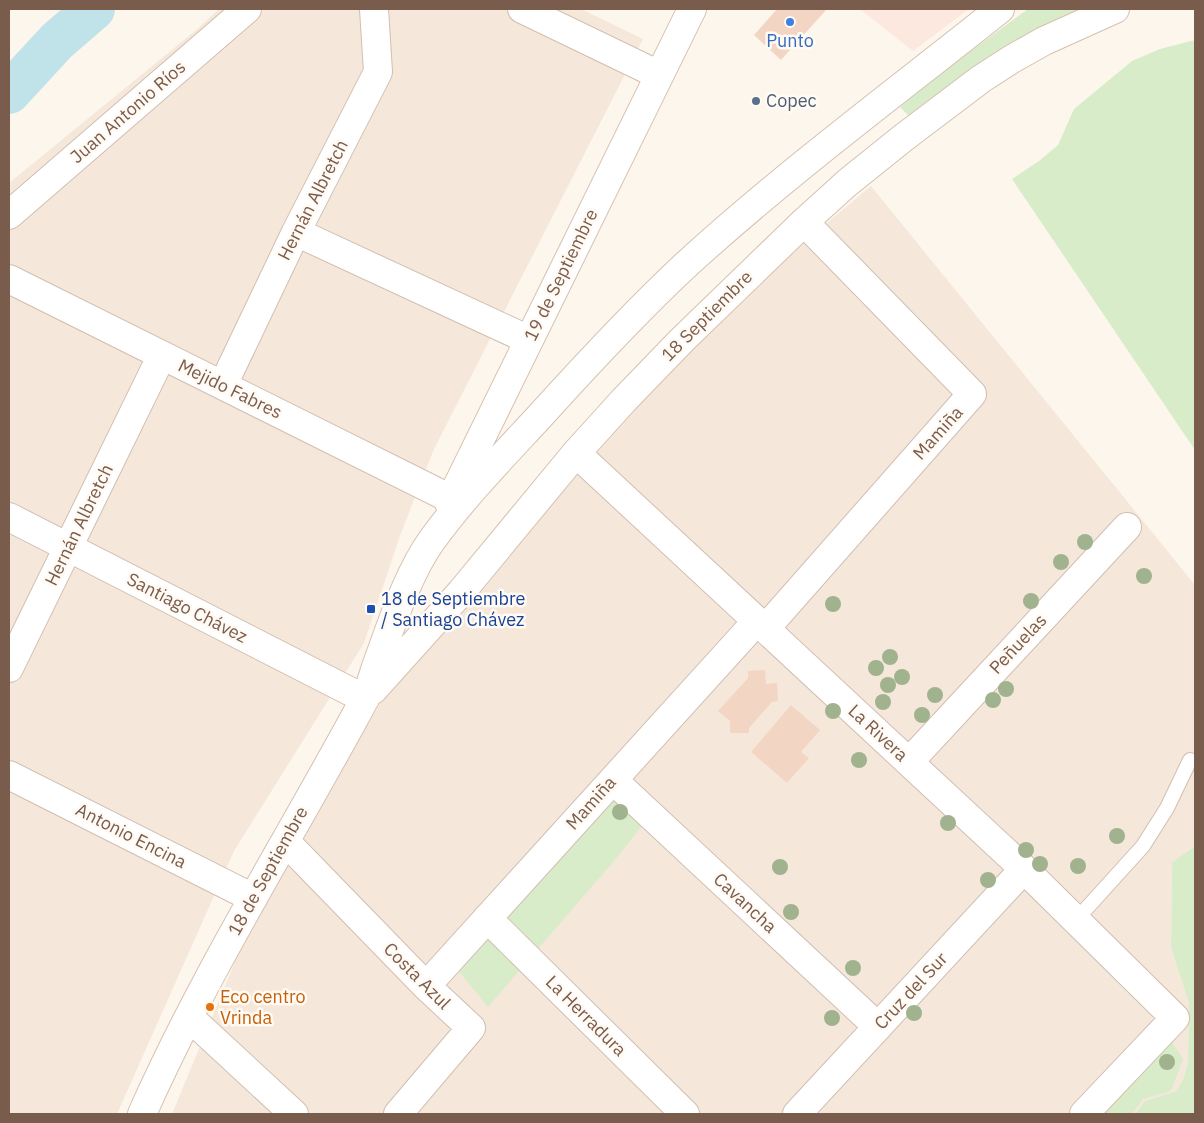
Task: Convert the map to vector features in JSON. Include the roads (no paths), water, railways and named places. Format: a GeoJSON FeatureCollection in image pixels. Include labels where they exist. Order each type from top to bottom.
{"type":"FeatureCollection","features":[{"type":"Feature","properties":{"kind":"street","name":"Juan Antonio Ríos"},"geometry":{"type":"LineString","coordinates":[[9,215],[248,9]]}},
{"type":"Feature","properties":{"kind":"street","name":"Hernán Albretch"},"geometry":{"type":"LineString","coordinates":[[223,385],[296,232],[378,72],[374,9]]}},
{"type":"Feature","properties":{"kind":"street"},"geometry":{"type":"LineString","coordinates":[[522,9],[660,75]]}},
{"type":"Feature","properties":{"kind":"street","name":"19 de Septiembre"},"geometry":{"type":"LineString","coordinates":[[430,542],[692,9]]}},
{"type":"Feature","properties":{"kind":"street"},"geometry":{"type":"LineString","coordinates":[[430,542],[464,500],[572,380],[688,264],[802,165],[1000,9]]}},
{"type":"Feature","properties":{"kind":"street","name":"18 Septiembre"},"geometry":{"type":"LineString","coordinates":[[365,699],[462,591],[576,453],[624,400],[682,340],[804,222],[847,183],[889,149],[981,79],[1044,40],[1115,9]]}},
{"type":"Feature","properties":{"kind":"street","name":"Mamiña"},"geometry":{"type":"LineString","coordinates":[[426,986],[613,780],[761,625],[972,394],[804,222]]}},
{"type":"Feature","properties":{"kind":"street"},"geometry":{"type":"LineString","coordinates":[[296,232],[529,340]]}},
{"type":"Feature","properties":{"kind":"street","name":"Mejido Fabres"},"geometry":{"type":"LineString","coordinates":[[9,279],[451,499]]}},
{"type":"Feature","properties":{"kind":"street","name":"Hernán Albretch"},"geometry":{"type":"LineString","coordinates":[[9,668],[162,355]]}},
{"type":"Feature","properties":{"kind":"street","name":"La Rivera"},"geometry":{"type":"LineString","coordinates":[[576,453],[1024,868],[1175,1018],[1084,1114]]}},
{"type":"Feature","properties":{"kind":"street","name":"Santiago Chávez"},"geometry":{"type":"LineString","coordinates":[[9,517],[365,699]]}},
{"type":"Feature","properties":{"kind":"street","name":"Peñuelas"},"geometry":{"type":"LineString","coordinates":[[909,762],[1127,527]]}},
{"type":"Feature","properties":{"kind":"street","name":"18 de Septiembre"},"geometry":{"type":"LineString","coordinates":[[142,1114],[218,960],[365,699],[414,570],[430,542]]}},
{"type":"Feature","properties":{"kind":"street","name":"Antonio Encina"},"geometry":{"type":"LineString","coordinates":[[10,778],[253,898]]}},
{"type":"Feature","properties":{"kind":"street","name":"Cavancha"},"geometry":{"type":"LineString","coordinates":[[613,780],[878,1027]]}},
{"type":"Feature","properties":{"kind":"street","name":"Costa Azul"},"geometry":{"type":"LineString","coordinates":[[286,842],[426,986],[471,1028],[398,1114]]}},
{"type":"Feature","properties":{"kind":"street","name":"Cruz del Sur"},"geometry":{"type":"LineString","coordinates":[[797,1114],[1024,868]]}},
{"type":"Feature","properties":{"kind":"street","name":"La Herradura"},"geometry":{"type":"LineString","coordinates":[[487,918],[685,1114]]}},
{"type":"Feature","properties":{"kind":"street"},"geometry":{"type":"LineString","coordinates":[[189,1018],[294,1114]]}},
{"type":"Feature","properties":{"kind":"lane"},"geometry":{"type":"LineString","coordinates":[[1076,920],[1143,846],[1167,808],[1190,760]]}},
{"type":"Feature","properties":{"kind":"waterway"},"geometry":{"type":"LineString","coordinates":[[9,93],[57,41],[94,9]]}},
{"type":"Feature","properties":{"kind":"place","name":"Punto"},"geometry":{"type":"Point","coordinates":[790,22]}},
{"type":"Feature","properties":{"kind":"place","name":"Copec"},"geometry":{"type":"Point","coordinates":[756,101]}},
{"type":"Feature","properties":{"kind":"place","name":"18 de Septiembre / Santiago Chávez"},"geometry":{"type":"Point","coordinates":[371,609]}},
{"type":"Feature","properties":{"kind":"place","name":"Eco centro Vrinda"},"geometry":{"type":"Point","coordinates":[210,1007]}}]}
